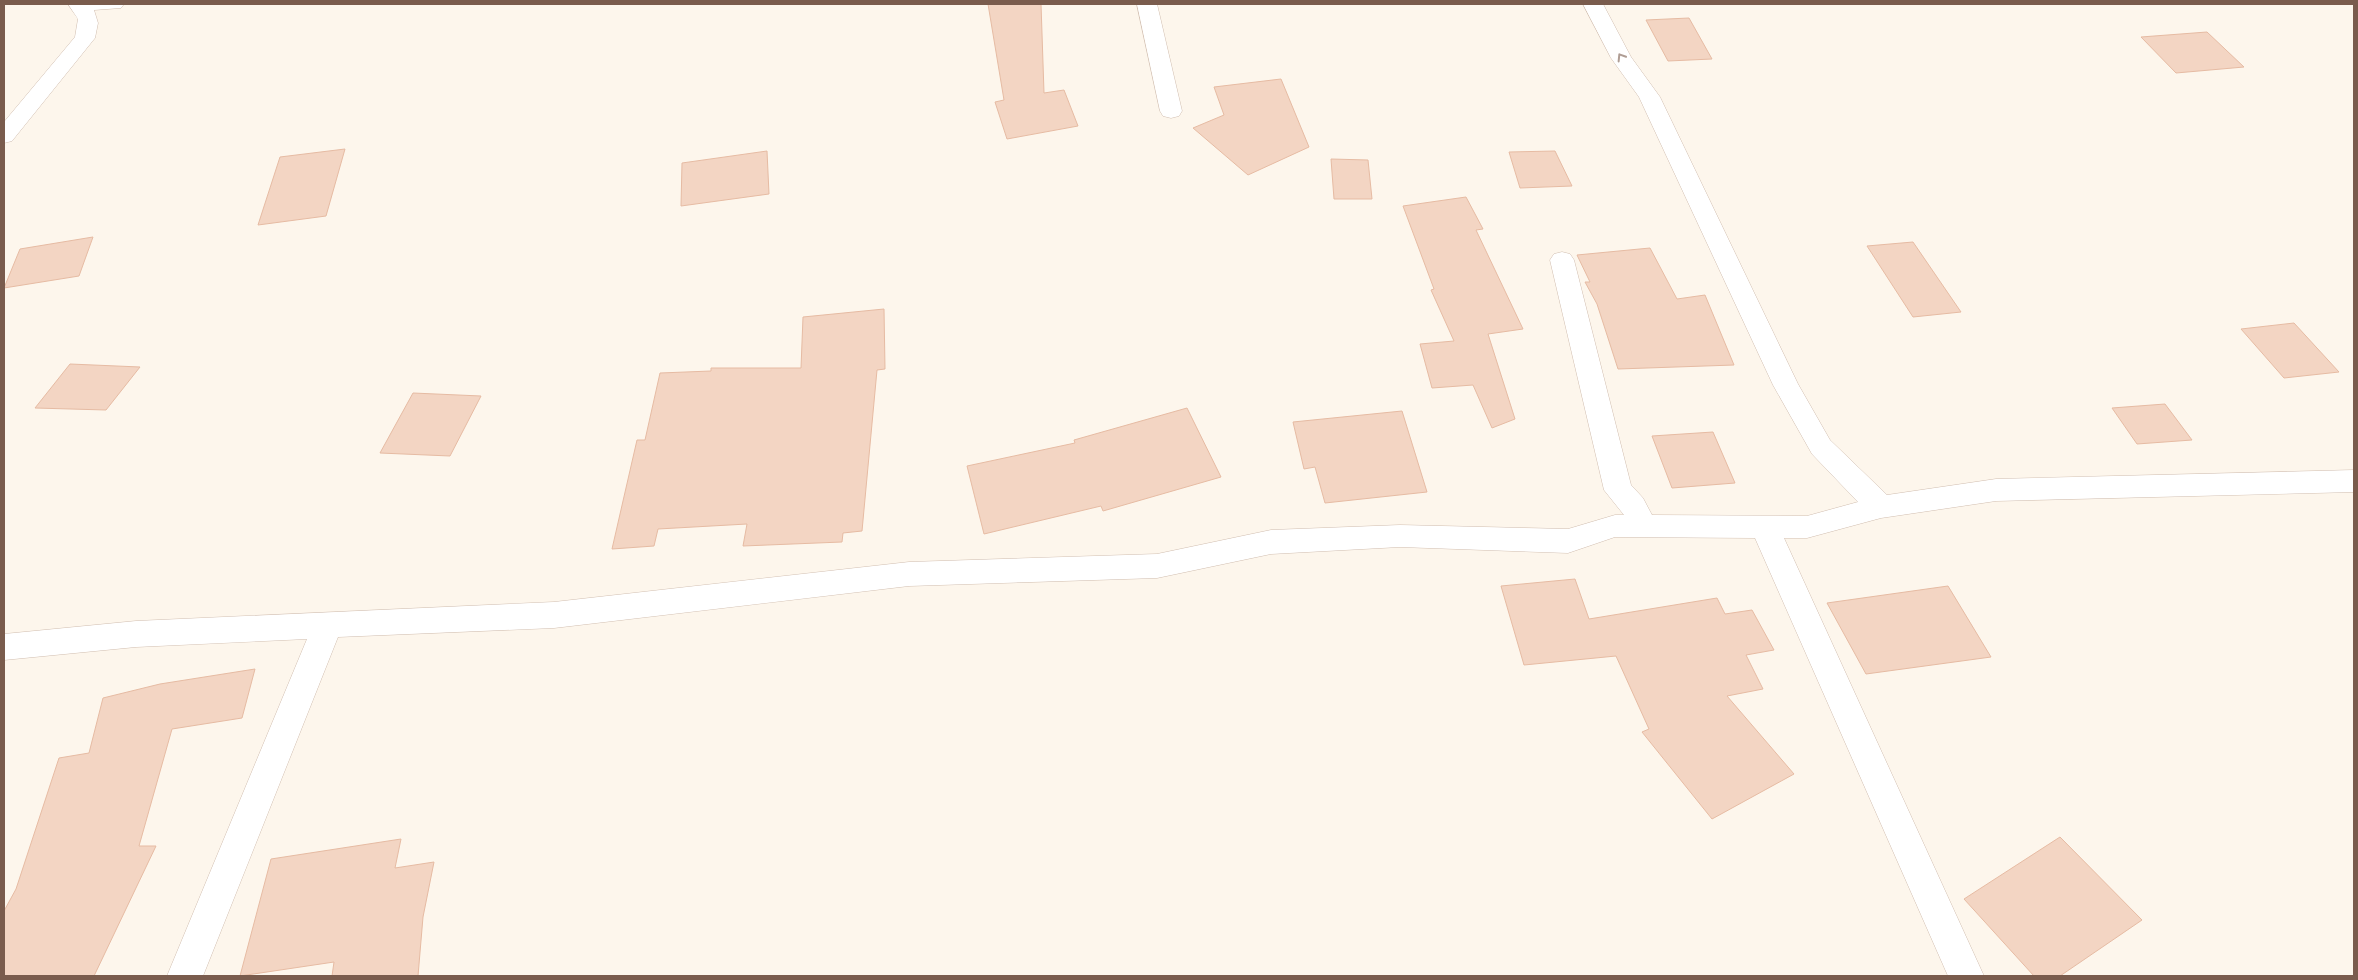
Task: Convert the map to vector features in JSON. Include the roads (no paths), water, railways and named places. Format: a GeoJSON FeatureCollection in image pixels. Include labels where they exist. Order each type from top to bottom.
{"type":"FeatureCollection","features":[{"type":"Feature","properties":{"kind":"street"},"geometry":{"type":"LineString","coordinates":[[80,5],[114,4]]}},
{"type":"Feature","properties":{"kind":"street"},"geometry":{"type":"LineString","coordinates":[[1147,4],[1171,111]]}},
{"type":"Feature","properties":{"kind":"street"},"geometry":{"type":"LineString","coordinates":[[1593,4],[1621,58],[1649,97],[1786,385],[1799,408],[1821,446],[1882,507]]}},
{"type":"Feature","properties":{"kind":"street"},"geometry":{"type":"LineString","coordinates":[[4,136],[85,38],[90,23],[88,14],[80,5]]}},
{"type":"Feature","properties":{"kind":"street"},"geometry":{"type":"LineString","coordinates":[[1562,260],[1618,490],[1633,506],[1644,527]]}},
{"type":"Feature","properties":{"kind":"street"},"geometry":{"type":"LineString","coordinates":[[4,647],[136,634],[554,615],[909,574],[1157,566],[1271,542],[1400,536],[1568,541],[1615,526],[1806,527],[1882,507],[1996,490],[2354,481]]}},
{"type":"Feature","properties":{"kind":"street"},"geometry":{"type":"LineString","coordinates":[[1764,526],[1966,976]]}},
{"type":"Feature","properties":{"kind":"street"},"geometry":{"type":"LineString","coordinates":[[185,976],[328,625]]}}]}
